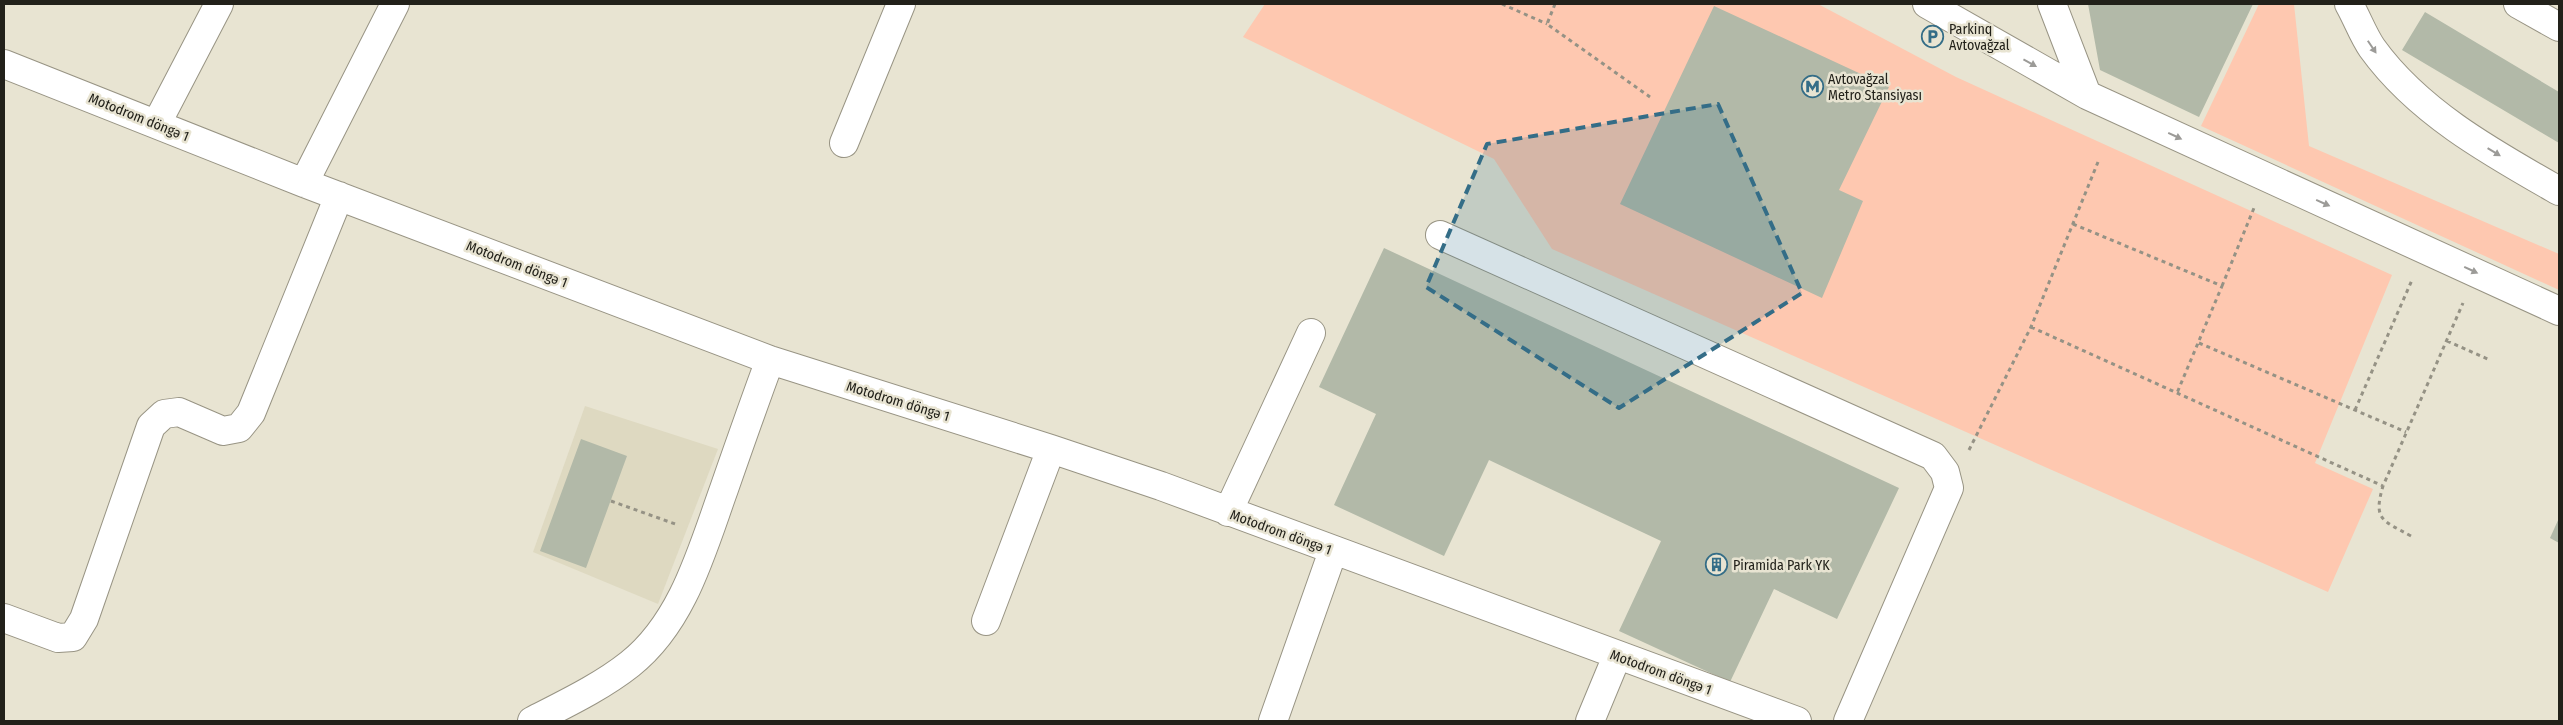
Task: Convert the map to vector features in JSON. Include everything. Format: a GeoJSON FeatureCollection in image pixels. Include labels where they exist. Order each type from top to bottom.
{"type":"FeatureCollection","features":[{"type":"Feature","properties":{"kind":"street"},"geometry":{"type":"LineString","coordinates":[[157,123],[220,4]]}},
{"type":"Feature","properties":{"kind":"street"},"geometry":{"type":"LineString","coordinates":[[304,183],[395,4]]}},
{"type":"Feature","properties":{"kind":"street"},"geometry":{"type":"LineString","coordinates":[[844,143],[901,4]]}},
{"type":"Feature","properties":{"kind":"street"},"geometry":{"type":"LineString","coordinates":[[1927,4],[2087,96],[2559,311]]}},
{"type":"Feature","properties":{"kind":"street"},"geometry":{"type":"LineString","coordinates":[[2052,4],[2087,96]]}},
{"type":"Feature","properties":{"kind":"street"},"geometry":{"type":"LineString","coordinates":[[2350,4],[2371,47],[2412,94],[2473,139],[2559,191]]}},
{"type":"Feature","properties":{"kind":"street"},"geometry":{"type":"LineString","coordinates":[[2518,4],[2559,27]]}},
{"type":"Feature","properties":{"kind":"street","name":"Motodrom döngə 1"},"geometry":{"type":"LineString","coordinates":[[4,64],[157,123],[304,183],[770,360],[1161,486],[1797,721]]}},
{"type":"Feature","properties":{"kind":"street"},"geometry":{"type":"LineString","coordinates":[[4,618],[58,638],[73,637],[84,619],[151,426],[164,414],[179,412],[223,431],[239,428],[245,421],[251,413],[339,196]]}},
{"type":"Feature","properties":{"kind":"street"},"geometry":{"type":"LineString","coordinates":[[1440,235],[1932,456],[1945,472],[1949,488],[1848,721]]}},
{"type":"Feature","properties":{"kind":"street"},"geometry":{"type":"LineString","coordinates":[[1228,512],[1311,333]]}},
{"type":"Feature","properties":{"kind":"street"},"geometry":{"type":"LineString","coordinates":[[532,721],[578,697],[631,664],[658,634],[675,610],[699,560],[770,360]]}},
{"type":"Feature","properties":{"kind":"street"},"geometry":{"type":"LineString","coordinates":[[986,621],[1051,449]]}},
{"type":"Feature","properties":{"kind":"street"},"geometry":{"type":"LineString","coordinates":[[1273,721],[1333,551]]}},
{"type":"Feature","properties":{"kind":"street"},"geometry":{"type":"LineString","coordinates":[[1590,721],[1617,656]]}},
{"type":"Feature","properties":{"kind":"path"},"geometry":{"type":"LineString","coordinates":[[1502,4],[1547,24],[1650,97]]}},
{"type":"Feature","properties":{"kind":"path"},"geometry":{"type":"LineString","coordinates":[[1547,24],[1555,4]]}},
{"type":"Feature","properties":{"kind":"path"},"geometry":{"type":"LineString","coordinates":[[1949,488],[2031,327],[2098,162]]}},
{"type":"Feature","properties":{"kind":"path"},"geometry":{"type":"LineString","coordinates":[[2177,392],[2199,343],[2266,177]]}},
{"type":"Feature","properties":{"kind":"path"},"geometry":{"type":"LineString","coordinates":[[2073,224],[2222,286]]}},
{"type":"Feature","properties":{"kind":"path"},"geometry":{"type":"LineString","coordinates":[[2355,410],[2426,250]]}},
{"type":"Feature","properties":{"kind":"path"},"geometry":{"type":"LineString","coordinates":[[2411,536],[2389,524],[2380,516],[2378,506],[2406,432],[2476,273]]}},
{"type":"Feature","properties":{"kind":"path"},"geometry":{"type":"LineString","coordinates":[[2031,327],[2384,486]]}},
{"type":"Feature","properties":{"kind":"path"},"geometry":{"type":"LineString","coordinates":[[2447,341],[2490,360]]}},
{"type":"Feature","properties":{"kind":"path"},"geometry":{"type":"LineString","coordinates":[[2199,343],[2406,432]]}},
{"type":"Feature","properties":{"kind":"path"},"geometry":{"type":"LineString","coordinates":[[611,501],[707,536]]}},
{"type":"Feature","properties":{"kind":"highlighted area"},"geometry":{"type":"Polygon","coordinates":[[[1718,104],[1802,293],[1619,408],[1426,287],[1487,144],[1718,104]]]}},
{"type":"Feature","properties":{"kind":"shaded area"},"geometry":{"type":"Polygon","coordinates":[[[1265,4],[1818,4],[1956,77],[2392,275],[2315,463],[2373,489],[2328,592],[1552,249],[1494,159],[1243,37],[1265,4]]]}},
{"type":"Feature","properties":{"kind":"shaded area"},"geometry":{"type":"Polygon","coordinates":[[[2259,4],[2294,4],[2309,146],[2559,254],[2559,290],[2201,126],[2259,4]]]}},
{"type":"Feature","properties":{"kind":"shaded area"},"geometry":{"type":"Polygon","coordinates":[[[585,406],[718,449],[658,604],[533,552],[585,406]]]}},
{"type":"Feature","properties":{"kind":"building"},"geometry":{"type":"Polygon","coordinates":[[[2088,4],[2253,4],[2199,117],[2100,70],[2088,4]]]}},
{"type":"Feature","properties":{"kind":"building","name":"Avtovağzal Metro Stansiyası"},"geometry":{"type":"Polygon","coordinates":[[[1714,6],[1889,87],[1839,190],[1863,201],[1822,298],[1620,204],[1714,6]]]}},
{"type":"Feature","properties":{"kind":"building"},"geometry":{"type":"Polygon","coordinates":[[[2425,12],[2559,92],[2559,143],[2402,50],[2425,12]]]}},
{"type":"Feature","properties":{"kind":"building"},"geometry":{"type":"Polygon","coordinates":[[[1384,248],[1899,488],[1837,619],[1774,589],[1730,682],[1619,631],[1661,541],[1489,460],[1444,556],[1334,505],[1376,414],[1319,387],[1384,248]]]}},
{"type":"Feature","properties":{"kind":"building"},"geometry":{"type":"Polygon","coordinates":[[[581,439],[627,456],[586,568],[540,551],[581,439]]]}},
{"type":"Feature","properties":{"kind":"building"},"geometry":{"type":"Polygon","coordinates":[[[2559,518],[2559,543],[2550,538],[2559,518]]]}},
{"type":"Feature","properties":{"kind":"place","name":"Parkinq Avtovağzal"},"geometry":{"type":"Point","coordinates":[1933,37]}},
{"type":"Feature","properties":{"kind":"place","name":"Avtovağzal Metro Stansiyası"},"geometry":{"type":"Point","coordinates":[1812,87]}},
{"type":"Feature","properties":{"kind":"place","name":"Piramida Park YK"},"geometry":{"type":"Point","coordinates":[1717,565]}}]}
